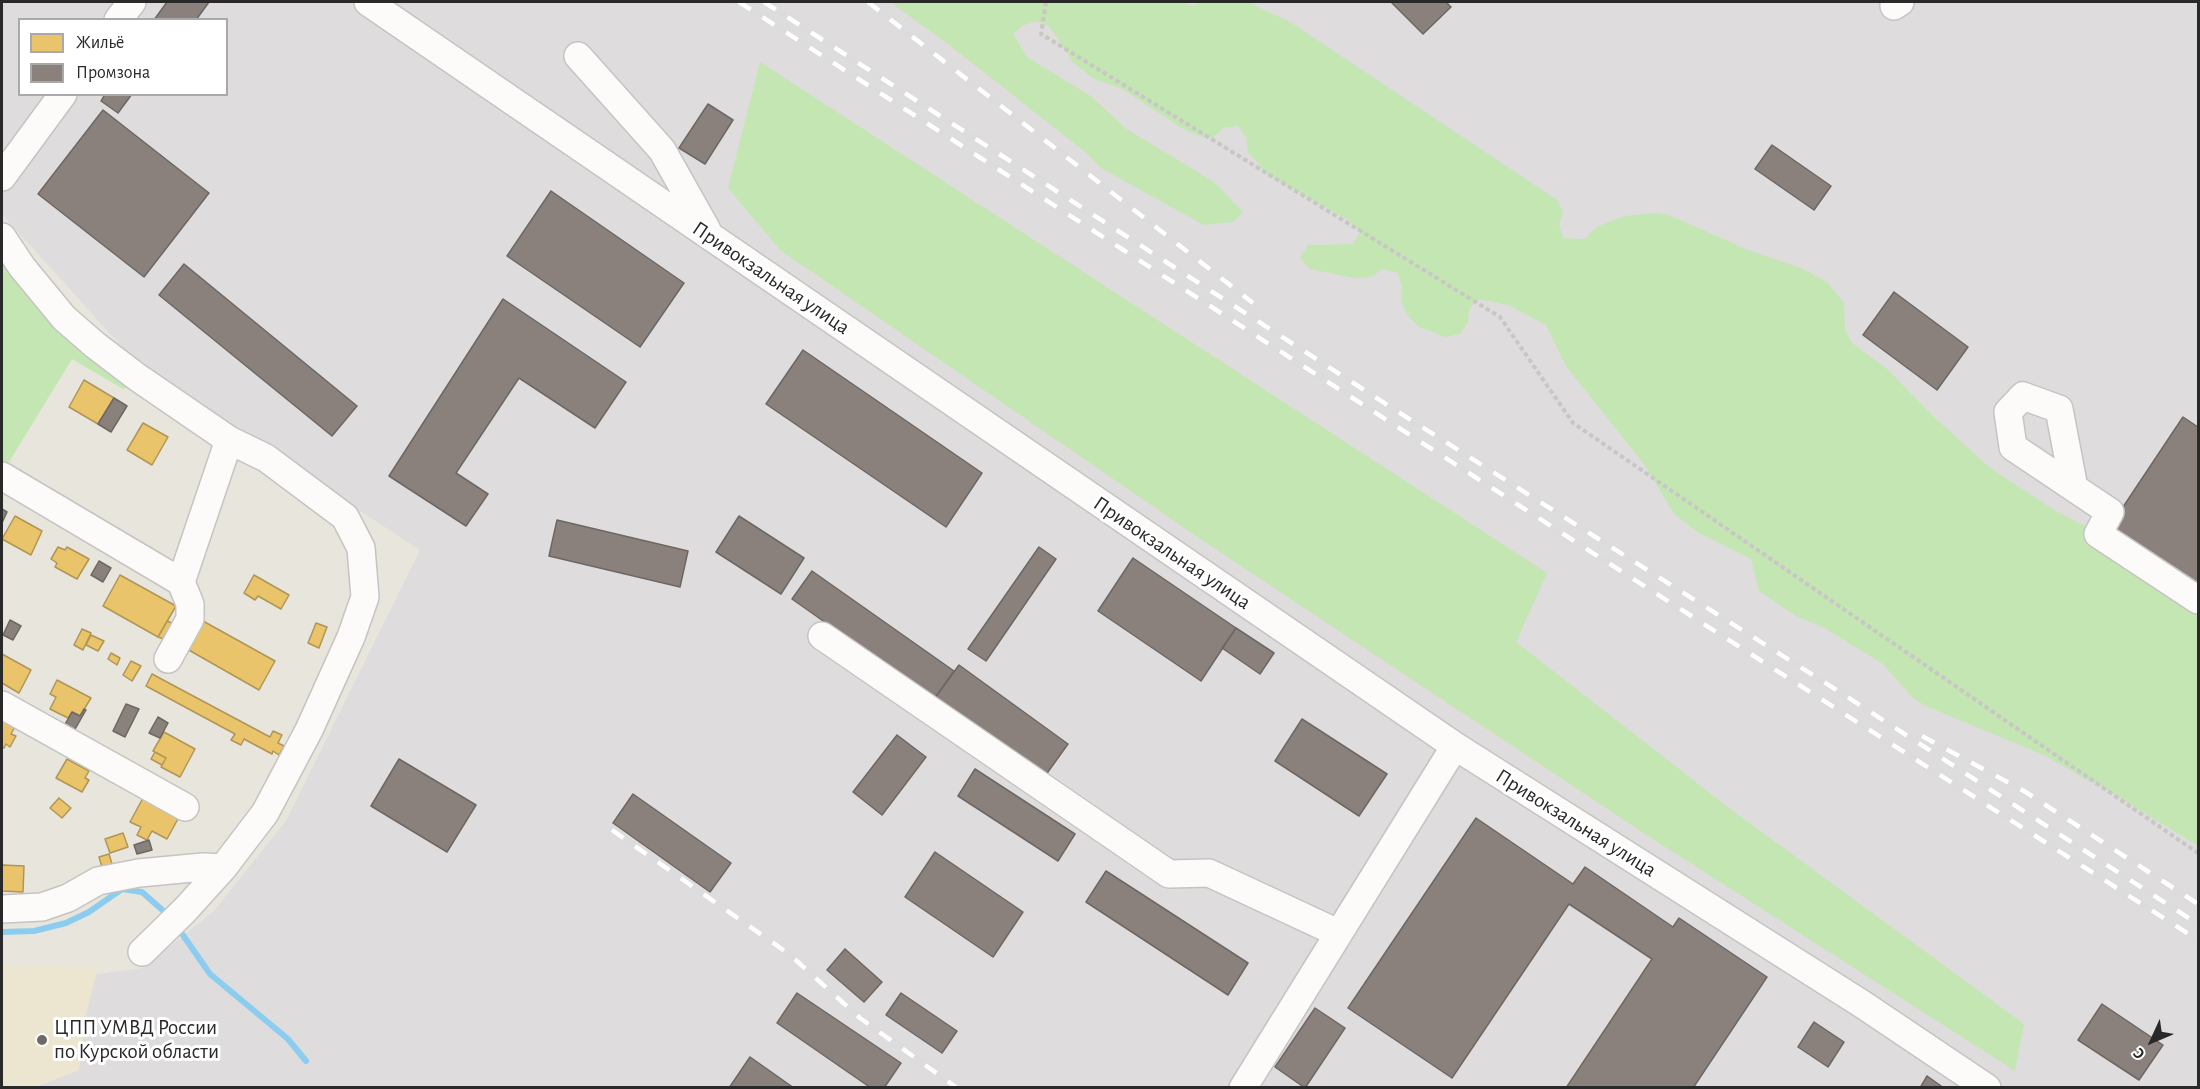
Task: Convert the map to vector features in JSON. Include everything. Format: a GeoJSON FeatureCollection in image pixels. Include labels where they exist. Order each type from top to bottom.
{"type":"FeatureCollection","features":[{"type":"Feature","properties":{"kind":"street"},"geometry":{"type":"LineString","coordinates":[[120,18],[132,2]]}},
{"type":"Feature","properties":{"kind":"street","name":"Привокзальная улица"},"geometry":{"type":"LineString","coordinates":[[368,2],[1455,746],[1862,1004],[1987,1088]]}},
{"type":"Feature","properties":{"kind":"street"},"geometry":{"type":"LineString","coordinates":[[578,56],[662,150],[710,236]]}},
{"type":"Feature","properties":{"kind":"street"},"geometry":{"type":"LineString","coordinates":[[2,177],[62,96]]}},
{"type":"Feature","properties":{"kind":"street"},"geometry":{"type":"LineString","coordinates":[[2,237],[22,267],[64,318],[87,338],[137,377],[229,440],[266,458],[345,517],[361,548],[365,597],[351,637],[309,730],[265,813],[223,868],[142,952]]}},
{"type":"Feature","properties":{"kind":"street"},"geometry":{"type":"LineString","coordinates":[[181,582],[229,440]]}},
{"type":"Feature","properties":{"kind":"street"},"geometry":{"type":"LineString","coordinates":[[2,476],[181,582],[190,604],[189,619],[168,659]]}},
{"type":"Feature","properties":{"kind":"street"},"geometry":{"type":"LineString","coordinates":[[2074,488],[2110,512],[2098,534],[2199,600]]}},
{"type":"Feature","properties":{"kind":"street"},"geometry":{"type":"LineString","coordinates":[[822,636],[1169,874],[1209,873],[1338,933]]}},
{"type":"Feature","properties":{"kind":"street"},"geometry":{"type":"LineString","coordinates":[[2,705],[185,807]]}},
{"type":"Feature","properties":{"kind":"street"},"geometry":{"type":"LineString","coordinates":[[1243,1088],[1455,746]]}},
{"type":"Feature","properties":{"kind":"street"},"geometry":{"type":"LineString","coordinates":[[6,909],[42,907],[68,898],[98,881],[139,873],[203,867],[223,868]]}},
{"type":"Feature","properties":{"kind":"path"},"geometry":{"type":"LineString","coordinates":[[1046,2],[1041,34],[1500,317],[1573,423],[2199,853]]}},
{"type":"Feature","properties":{"kind":"shaded area"},"geometry":{"type":"Polygon","coordinates":[[[2,2],[2198,2],[2198,1087],[2,1087],[75,977],[143,968],[213,912],[286,821],[420,550],[140,367],[2,214],[2,2]]]}},
{"type":"Feature","properties":{"kind":"shaded area","name":"ЦПП УМВД России по Курской области"},"geometry":{"type":"Polygon","coordinates":[[[2,965],[98,967],[87,1010],[79,1070],[36,1087],[2,1087],[2,965]]]}},
{"type":"Feature","properties":{"kind":"green space"},"geometry":{"type":"Polygon","coordinates":[[[890,2],[1181,2],[1193,6],[1201,2],[1247,2],[1290,22],[1557,200],[1563,212],[1559,225],[1563,238],[1585,239],[1596,227],[1625,216],[1656,213],[1669,215],[1748,250],[1801,268],[1827,282],[1844,303],[1845,330],[1852,343],[1887,369],[1936,419],[1989,467],[2054,510],[2124,550],[2198,609],[2198,846],[2098,784],[2046,756],[1926,706],[1913,698],[1883,664],[1823,627],[1796,616],[1759,591],[1751,559],[1697,532],[1674,514],[1644,464],[1566,366],[1546,325],[1508,305],[1479,299],[1469,309],[1468,322],[1460,334],[1446,337],[1419,327],[1408,316],[1401,301],[1402,287],[1398,273],[1383,269],[1371,277],[1354,278],[1310,269],[1300,258],[1308,245],[1353,244],[1360,232],[1350,221],[1268,175],[1248,152],[1246,137],[1238,126],[1223,128],[1213,138],[1199,136],[1185,130],[1122,89],[1094,79],[1073,62],[1049,26],[1036,21],[1022,26],[1013,34],[1027,57],[1092,97],[1125,128],[1214,182],[1243,212],[1233,222],[1204,225],[1101,168],[1084,151],[944,41],[890,2]]]}},
{"type":"Feature","properties":{"kind":"green space"},"geometry":{"type":"Polygon","coordinates":[[[760,62],[1547,573],[1516,642],[1729,808],[2024,1024],[2015,1071],[1645,834],[1202,540],[780,250],[728,188],[760,62]]]}},
{"type":"Feature","properties":{"kind":"green space"},"geometry":{"type":"Polygon","coordinates":[[[2,246],[129,385],[123,389],[72,359],[6,467],[2,464],[2,246]]]}},
{"type":"Feature","properties":{"kind":"building: Жильё"},"geometry":{"type":"Polygon","coordinates":[[[84,380],[114,398],[98,424],[69,407],[84,380]]]}},
{"type":"Feature","properties":{"kind":"building: Жильё"},"geometry":{"type":"Polygon","coordinates":[[[143,423],[168,437],[152,465],[127,450],[143,423]]]}},
{"type":"Feature","properties":{"kind":"building: Жильё"},"geometry":{"type":"Polygon","coordinates":[[[15,516],[42,531],[31,555],[2,539],[15,516]]]}},
{"type":"Feature","properties":{"kind":"building: Жильё"},"geometry":{"type":"Polygon","coordinates":[[[58,547],[65,550],[67,547],[89,559],[77,579],[55,567],[57,563],[51,559],[58,547]]]}},
{"type":"Feature","properties":{"kind":"building: Жильё"},"geometry":{"type":"Polygon","coordinates":[[[120,575],[176,606],[158,637],[103,606],[120,575]]]}},
{"type":"Feature","properties":{"kind":"building: Жильё"},"geometry":{"type":"Polygon","coordinates":[[[254,575],[289,595],[281,609],[258,596],[255,600],[244,593],[254,575]]]}},
{"type":"Feature","properties":{"kind":"building: Жильё"},"geometry":{"type":"Polygon","coordinates":[[[167,621],[172,623],[163,639],[158,637],[167,621]]]}},
{"type":"Feature","properties":{"kind":"building: Жильё"},"geometry":{"type":"Polygon","coordinates":[[[203,621],[275,661],[259,690],[187,649],[203,621]]]}},
{"type":"Feature","properties":{"kind":"building: Жильё"},"geometry":{"type":"Polygon","coordinates":[[[316,623],[327,627],[319,648],[308,643],[316,623]]]}},
{"type":"Feature","properties":{"kind":"building: Жильё"},"geometry":{"type":"Polygon","coordinates":[[[82,629],[91,633],[83,650],[74,645],[82,629]]]}},
{"type":"Feature","properties":{"kind":"building: Жильё"},"geometry":{"type":"Polygon","coordinates":[[[91,635],[104,641],[98,651],[86,645],[91,635]]]}},
{"type":"Feature","properties":{"kind":"building: Жильё"},"geometry":{"type":"Polygon","coordinates":[[[111,653],[120,658],[117,665],[108,659],[111,653]]]}},
{"type":"Feature","properties":{"kind":"building: Жильё"},"geometry":{"type":"Polygon","coordinates":[[[2,654],[31,670],[19,693],[2,683],[2,654]]]}},
{"type":"Feature","properties":{"kind":"building: Жильё"},"geometry":{"type":"Polygon","coordinates":[[[131,661],[141,666],[132,681],[123,675],[131,661]]]}},
{"type":"Feature","properties":{"kind":"building: Жильё"},"geometry":{"type":"Polygon","coordinates":[[[152,674],[270,737],[273,731],[282,735],[278,743],[284,746],[279,755],[273,751],[272,754],[244,739],[241,745],[231,740],[235,734],[146,686],[152,674]]]}},
{"type":"Feature","properties":{"kind":"building: Жильё"},"geometry":{"type":"Polygon","coordinates":[[[57,680],[91,698],[80,716],[72,712],[68,718],[50,709],[56,697],[50,694],[57,680]]]}},
{"type":"Feature","properties":{"kind":"building: Жильё"},"geometry":{"type":"Polygon","coordinates":[[[2,720],[15,727],[11,734],[16,736],[10,747],[6,744],[4,748],[2,747],[2,720]]]}},
{"type":"Feature","properties":{"kind":"building: Жильё"},"geometry":{"type":"Polygon","coordinates":[[[164,732],[195,749],[180,777],[161,767],[166,758],[153,751],[164,732]]]}},
{"type":"Feature","properties":{"kind":"building: Жильё"},"geometry":{"type":"Polygon","coordinates":[[[155,752],[166,758],[162,765],[151,759],[155,752]]]}},
{"type":"Feature","properties":{"kind":"building: Жильё"},"geometry":{"type":"Polygon","coordinates":[[[67,759],[89,771],[85,778],[89,780],[82,792],[56,778],[67,759]]]}},
{"type":"Feature","properties":{"kind":"building: Жильё"},"geometry":{"type":"Polygon","coordinates":[[[59,798],[71,808],[62,818],[50,808],[59,798]]]}},
{"type":"Feature","properties":{"kind":"building: Жильё"},"geometry":{"type":"Polygon","coordinates":[[[143,798],[179,817],[167,839],[152,831],[147,840],[137,835],[141,827],[130,822],[143,798]]]}},
{"type":"Feature","properties":{"kind":"building: Жильё"},"geometry":{"type":"Polygon","coordinates":[[[123,833],[128,847],[110,853],[105,839],[123,833]]]}},
{"type":"Feature","properties":{"kind":"building: Жильё"},"geometry":{"type":"Polygon","coordinates":[[[109,854],[112,864],[102,867],[99,857],[109,854]]]}},
{"type":"Feature","properties":{"kind":"building: Жильё"},"geometry":{"type":"Polygon","coordinates":[[[2,865],[24,866],[23,892],[2,891],[2,865]]]}},
{"type":"Feature","properties":{"kind":"building: Промзона"},"geometry":{"type":"Polygon","coordinates":[[[167,2],[209,2],[197,18],[155,18],[167,2]]]}},
{"type":"Feature","properties":{"kind":"building: Промзона"},"geometry":{"type":"Polygon","coordinates":[[[1391,2],[1446,2],[1451,7],[1423,34],[1391,2]]]}},
{"type":"Feature","properties":{"kind":"building: Промзона"},"geometry":{"type":"Polygon","coordinates":[[[104,96],[131,96],[118,113],[101,101],[104,96]]]}},
{"type":"Feature","properties":{"kind":"building: Промзона"},"geometry":{"type":"Polygon","coordinates":[[[708,104],[733,120],[705,164],[679,148],[708,104]]]}},
{"type":"Feature","properties":{"kind":"building: Промзона"},"geometry":{"type":"Polygon","coordinates":[[[103,110],[209,193],[144,277],[38,194],[103,110]]]}},
{"type":"Feature","properties":{"kind":"building: Промзона"},"geometry":{"type":"Polygon","coordinates":[[[1772,145],[1831,186],[1814,210],[1755,169],[1772,145]]]}},
{"type":"Feature","properties":{"kind":"building: Промзона"},"geometry":{"type":"Polygon","coordinates":[[[551,191],[684,283],[640,347],[507,256],[551,191]]]}},
{"type":"Feature","properties":{"kind":"building: Промзона"},"geometry":{"type":"Polygon","coordinates":[[[184,264],[357,406],[332,436],[159,295],[184,264]]]}},
{"type":"Feature","properties":{"kind":"building: Промзона"},"geometry":{"type":"Polygon","coordinates":[[[1894,292],[1968,347],[1937,390],[1863,335],[1894,292]]]}},
{"type":"Feature","properties":{"kind":"building: Промзона"},"geometry":{"type":"Polygon","coordinates":[[[503,299],[626,382],[595,428],[519,378],[456,473],[488,494],[466,526],[389,476],[503,299]]]}},
{"type":"Feature","properties":{"kind":"building: Промзона"},"geometry":{"type":"Polygon","coordinates":[[[803,350],[982,473],[946,527],[766,404],[803,350]]]}},
{"type":"Feature","properties":{"kind":"building: Промзона"},"geometry":{"type":"Polygon","coordinates":[[[114,398],[127,406],[111,432],[98,424],[114,398]]]}},
{"type":"Feature","properties":{"kind":"building: Промзона"},"geometry":{"type":"Polygon","coordinates":[[[2183,417],[2198,427],[2198,587],[2109,528],[2183,417]]]}},
{"type":"Feature","properties":{"kind":"building: Промзона"},"geometry":{"type":"Polygon","coordinates":[[[2,509],[7,512],[2,523],[2,509]]]}},
{"type":"Feature","properties":{"kind":"building: Промзона"},"geometry":{"type":"Polygon","coordinates":[[[739,516],[804,558],[781,594],[716,552],[739,516]]]}},
{"type":"Feature","properties":{"kind":"building: Промзона"},"geometry":{"type":"Polygon","coordinates":[[[557,520],[688,551],[680,587],[549,556],[557,520]]]}},
{"type":"Feature","properties":{"kind":"building: Промзона"},"geometry":{"type":"Polygon","coordinates":[[[1039,547],[1056,559],[986,661],[968,649],[1039,547]]]}},
{"type":"Feature","properties":{"kind":"building: Промзона"},"geometry":{"type":"Polygon","coordinates":[[[1133,558],[1236,628],[1201,681],[1098,611],[1133,558]]]}},
{"type":"Feature","properties":{"kind":"building: Промзона"},"geometry":{"type":"Polygon","coordinates":[[[99,561],[111,568],[103,582],[91,575],[99,561]]]}},
{"type":"Feature","properties":{"kind":"building: Промзона"},"geometry":{"type":"Polygon","coordinates":[[[812,571],[954,671],[934,699],[792,599],[812,571]]]}},
{"type":"Feature","properties":{"kind":"building: Промзона"},"geometry":{"type":"Polygon","coordinates":[[[10,620],[21,626],[13,640],[3,635],[10,620]]]}},
{"type":"Feature","properties":{"kind":"building: Промзона"},"geometry":{"type":"Polygon","coordinates":[[[1236,628],[1274,653],[1260,674],[1222,648],[1236,628]]]}},
{"type":"Feature","properties":{"kind":"building: Промзона"},"geometry":{"type":"Polygon","coordinates":[[[959,665],[1068,744],[1045,776],[935,698],[959,665]]]}},
{"type":"Feature","properties":{"kind":"building: Промзона"},"geometry":{"type":"Polygon","coordinates":[[[126,704],[139,709],[125,737],[113,731],[126,704]]]}},
{"type":"Feature","properties":{"kind":"building: Промзона"},"geometry":{"type":"Polygon","coordinates":[[[84,709],[86,710],[74,731],[64,726],[72,712],[80,716],[84,709]]]}},
{"type":"Feature","properties":{"kind":"building: Промзона"},"geometry":{"type":"Polygon","coordinates":[[[158,717],[168,723],[160,738],[149,733],[158,717]]]}},
{"type":"Feature","properties":{"kind":"building: Промзона"},"geometry":{"type":"Polygon","coordinates":[[[1302,719],[1387,774],[1359,816],[1275,761],[1302,719]]]}},
{"type":"Feature","properties":{"kind":"building: Промзона"},"geometry":{"type":"Polygon","coordinates":[[[897,735],[926,757],[882,815],[853,792],[897,735]]]}},
{"type":"Feature","properties":{"kind":"building: Промзона"},"geometry":{"type":"Polygon","coordinates":[[[399,759],[476,805],[447,852],[371,806],[399,759]]]}},
{"type":"Feature","properties":{"kind":"building: Промзона"},"geometry":{"type":"Polygon","coordinates":[[[975,769],[1075,834],[1058,861],[958,796],[975,769]]]}},
{"type":"Feature","properties":{"kind":"building: Промзона"},"geometry":{"type":"Polygon","coordinates":[[[633,794],[731,863],[710,892],[613,823],[633,794]]]}},
{"type":"Feature","properties":{"kind":"building: Промзона"},"geometry":{"type":"Polygon","coordinates":[[[1476,818],[1573,884],[1585,867],[1673,927],[1679,918],[1767,977],[1693,1088],[1566,1088],[1652,959],[1569,904],[1452,1078],[1348,1008],[1476,818]]]}},
{"type":"Feature","properties":{"kind":"building: Промзона"},"geometry":{"type":"Polygon","coordinates":[[[149,840],[152,850],[137,854],[134,845],[149,840]]]}},
{"type":"Feature","properties":{"kind":"building: Промзона"},"geometry":{"type":"Polygon","coordinates":[[[935,852],[1023,912],[993,957],[905,897],[935,852]]]}},
{"type":"Feature","properties":{"kind":"building: Промзона"},"geometry":{"type":"Polygon","coordinates":[[[1106,871],[1248,963],[1228,995],[1086,902],[1106,871]]]}},
{"type":"Feature","properties":{"kind":"building: Промзона"},"geometry":{"type":"Polygon","coordinates":[[[845,949],[882,982],[864,1002],[827,970],[845,949]]]}},
{"type":"Feature","properties":{"kind":"building: Промзона"},"geometry":{"type":"Polygon","coordinates":[[[797,993],[901,1063],[884,1088],[871,1088],[777,1023],[797,993]]]}},
{"type":"Feature","properties":{"kind":"building: Промзона"},"geometry":{"type":"Polygon","coordinates":[[[901,993],[957,1031],[942,1053],[886,1015],[901,993]]]}},
{"type":"Feature","properties":{"kind":"building: Промзона"},"geometry":{"type":"Polygon","coordinates":[[[2102,1004],[2163,1045],[2139,1080],[2078,1040],[2102,1004]]]}},
{"type":"Feature","properties":{"kind":"building: Промзона"},"geometry":{"type":"Polygon","coordinates":[[[1315,1008],[1345,1028],[1305,1088],[1275,1067],[1315,1008]]]}},
{"type":"Feature","properties":{"kind":"building: Промзона"},"geometry":{"type":"Polygon","coordinates":[[[1814,1022],[1844,1042],[1828,1067],[1798,1047],[1814,1022]]]}},
{"type":"Feature","properties":{"kind":"building: Промзона"},"geometry":{"type":"Polygon","coordinates":[[[750,1057],[794,1088],[729,1088],[750,1057]]]}},
{"type":"Feature","properties":{"kind":"building: Промзона"},"geometry":{"type":"Polygon","coordinates":[[[1927,1076],[1944,1088],[1920,1088],[1927,1076]]]}},
{"type":"Feature","properties":{"kind":"waterway"},"geometry":{"type":"LineString","coordinates":[[2,932],[34,931],[66,923],[89,912],[122,889],[142,892],[168,915]]}},
{"type":"Feature","properties":{"kind":"waterway"},"geometry":{"type":"LineString","coordinates":[[178,928],[210,974],[288,1039],[306,1061]]}},
{"type":"Feature","properties":{"kind":"railway"},"geometry":{"type":"LineString","coordinates":[[739,2],[2198,940]]}},
{"type":"Feature","properties":{"kind":"railway"},"geometry":{"type":"LineString","coordinates":[[764,2],[1389,406],[1835,689],[2198,924]]}},
{"type":"Feature","properties":{"kind":"railway"},"geometry":{"type":"LineString","coordinates":[[868,2],[1253,303]]}},
{"type":"Feature","properties":{"kind":"railway"},"geometry":{"type":"LineString","coordinates":[[1922,736],[2024,791],[2198,904]]}},
{"type":"Feature","properties":{"kind":"railway"},"geometry":{"type":"LineString","coordinates":[[612,830],[789,954],[860,1018],[957,1088]]}},
{"type":"Feature","properties":{"kind":"place","name":"ЦПП УМВД России по Курской области"},"geometry":{"type":"Point","coordinates":[42,1040]}}]}
